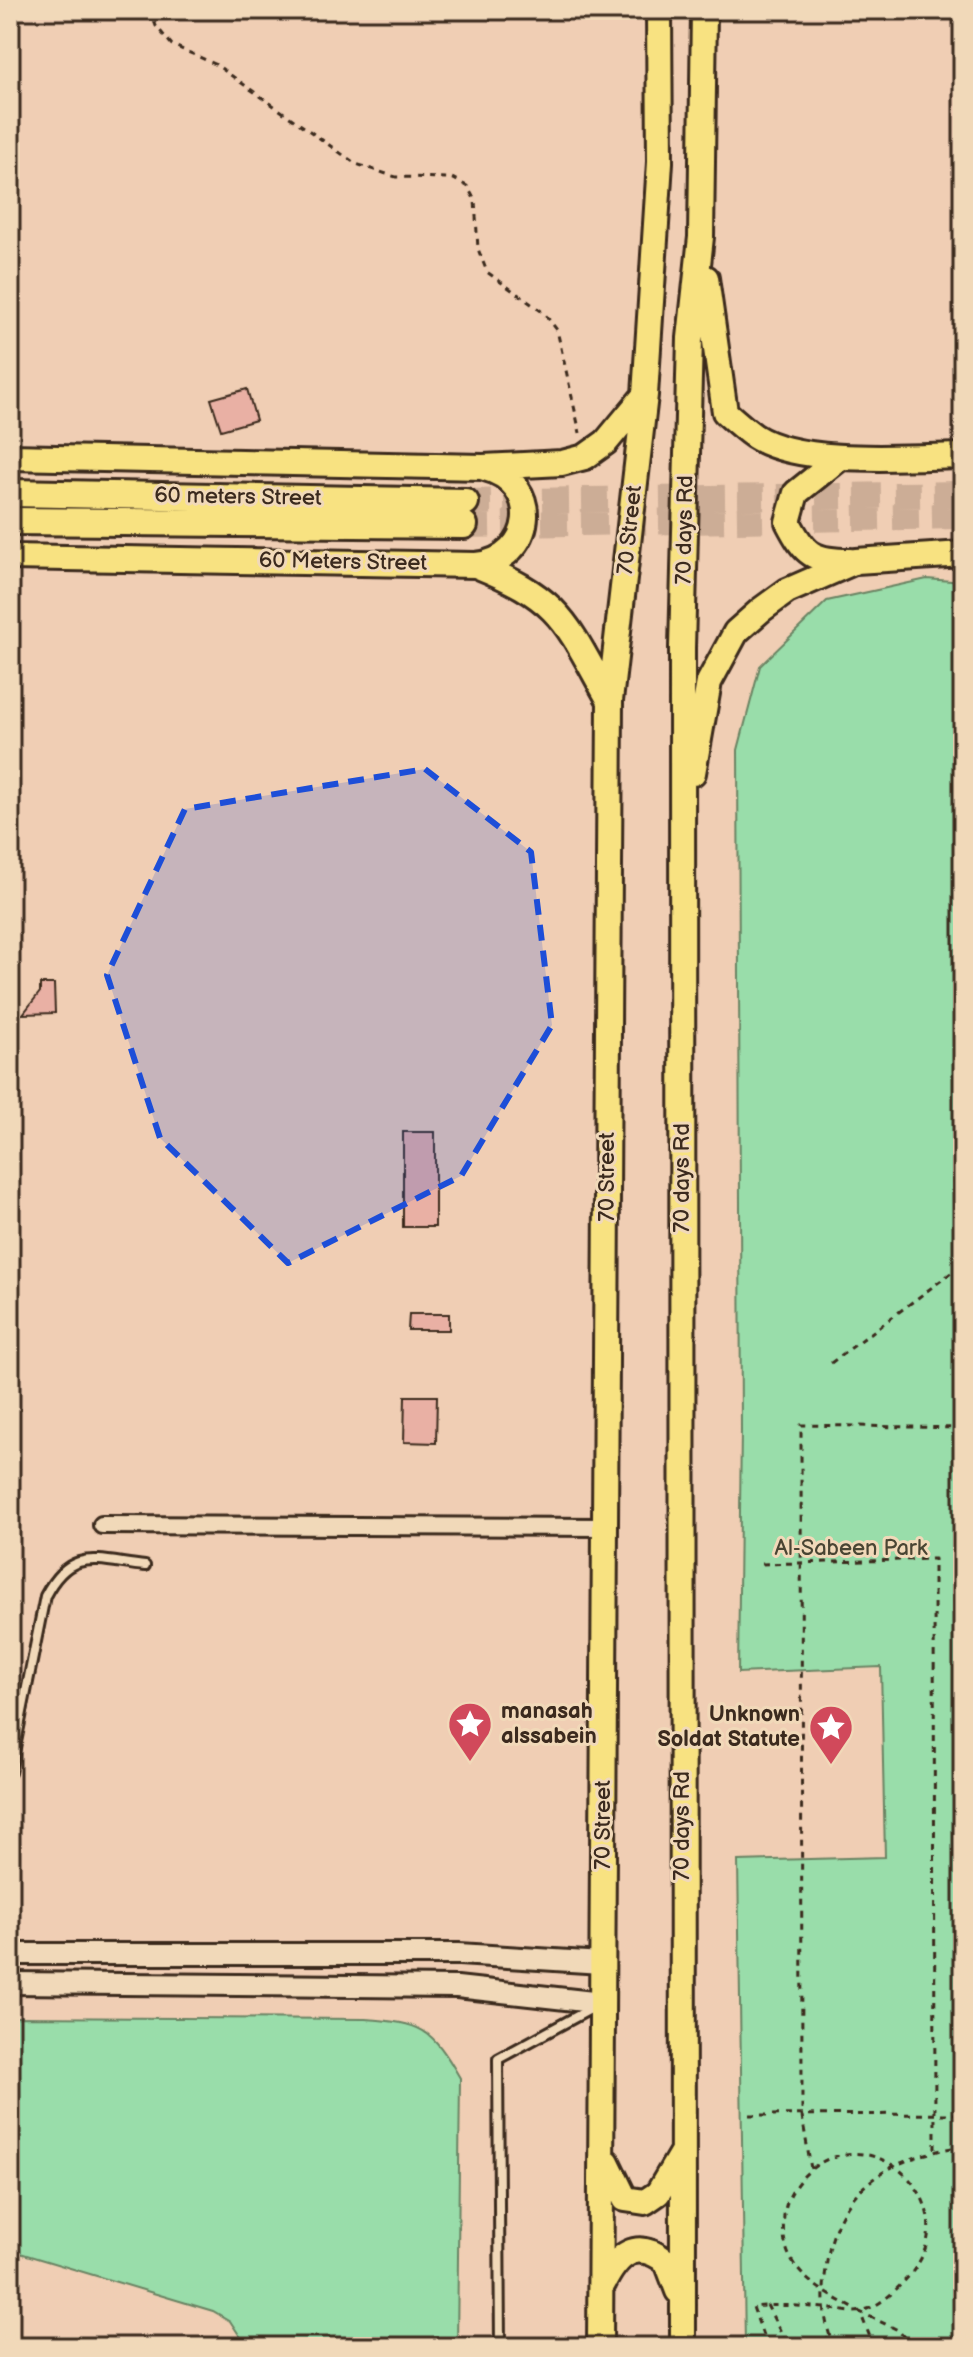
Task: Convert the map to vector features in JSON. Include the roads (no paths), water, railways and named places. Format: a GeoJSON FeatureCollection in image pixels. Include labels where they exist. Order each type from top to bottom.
{"type":"FeatureCollection","features":[{"type":"Feature","properties":{"kind":"highway","name":"60 meters Street"},"geometry":{"type":"LineString","coordinates":[[10,493],[465,513],[10,521]]}},
{"type":"Feature","properties":{"kind":"main road","name":"70 Street"},"geometry":{"type":"LineString","coordinates":[[600,2347],[610,701],[645,395],[660,162],[659,10]]}},
{"type":"Feature","properties":{"kind":"main road","name":"70 days Rd"},"geometry":{"type":"LineString","coordinates":[[683,2347],[682,830],[690,338],[701,237],[704,10]]}},
{"type":"Feature","properties":{"kind":"main road"},"geometry":{"type":"LineString","coordinates":[[701,237],[725,412],[755,437],[784,449],[841,457],[963,456]]}},
{"type":"Feature","properties":{"kind":"main road","name":"60 Meters Street"},"geometry":{"type":"LineString","coordinates":[[10,457],[483,467],[562,463],[585,457],[606,442],[645,395]]}},
{"type":"Feature","properties":{"kind":"main road"},"geometry":{"type":"LineString","coordinates":[[841,457],[796,493],[788,522],[802,550],[825,561],[963,554]]}},
{"type":"Feature","properties":{"kind":"main road"},"geometry":{"type":"LineString","coordinates":[[476,565],[488,563],[509,552],[523,532],[525,520],[525,507],[515,485],[495,470],[483,467]]}},
{"type":"Feature","properties":{"kind":"main road","name":"60 Meters Street"},"geometry":{"type":"LineString","coordinates":[[10,557],[476,565],[521,584],[556,611],[610,701]]}},
{"type":"Feature","properties":{"kind":"main road"},"geometry":{"type":"LineString","coordinates":[[682,830],[709,682],[736,632],[787,591],[856,561]]}},
{"type":"Feature","properties":{"kind":"main road"},"geometry":{"type":"LineString","coordinates":[[602,2148],[617,2188],[625,2199],[635,2202],[645,2202],[658,2193],[682,2152]]}},
{"type":"Feature","properties":{"kind":"main road"},"geometry":{"type":"LineString","coordinates":[[600,2289],[614,2261],[628,2252],[644,2250],[667,2262],[683,2304]]}},
{"type":"Feature","properties":{"kind":"street"},"geometry":{"type":"LineString","coordinates":[[102,1525],[605,1527]]}},
{"type":"Feature","properties":{"kind":"street"},"geometry":{"type":"LineString","coordinates":[[10,1954],[459,1954],[602,1963]]}},
{"type":"Feature","properties":{"kind":"street"},"geometry":{"type":"LineString","coordinates":[[10,1983],[457,1987],[602,2003]]}},
{"type":"Feature","properties":{"kind":"lane"},"geometry":{"type":"LineString","coordinates":[[10,1773],[45,1596],[57,1573],[79,1559],[145,1566]]}},
{"type":"Feature","properties":{"kind":"lane"},"geometry":{"type":"LineString","coordinates":[[500,2347],[498,2059],[602,2003]]}},
{"type":"Feature","properties":{"kind":"tunnel"},"geometry":{"type":"LineString","coordinates":[[465,502],[963,494]]}},
{"type":"Feature","properties":{"kind":"tunnel"},"geometry":{"type":"LineString","coordinates":[[464,525],[963,516]]}},
{"type":"Feature","properties":{"kind":"place","name":"manasah alssabein"},"geometry":{"type":"Point","coordinates":[470,1763]}},
{"type":"Feature","properties":{"kind":"place","name":"Unknown Soldat Statute"},"geometry":{"type":"Point","coordinates":[831,1766]}},
{"type":"Feature","properties":{"kind":"park label","name":"Al-Sabeen Park"},"geometry":{"type":"Point","coordinates":[851,1548]}}]}
